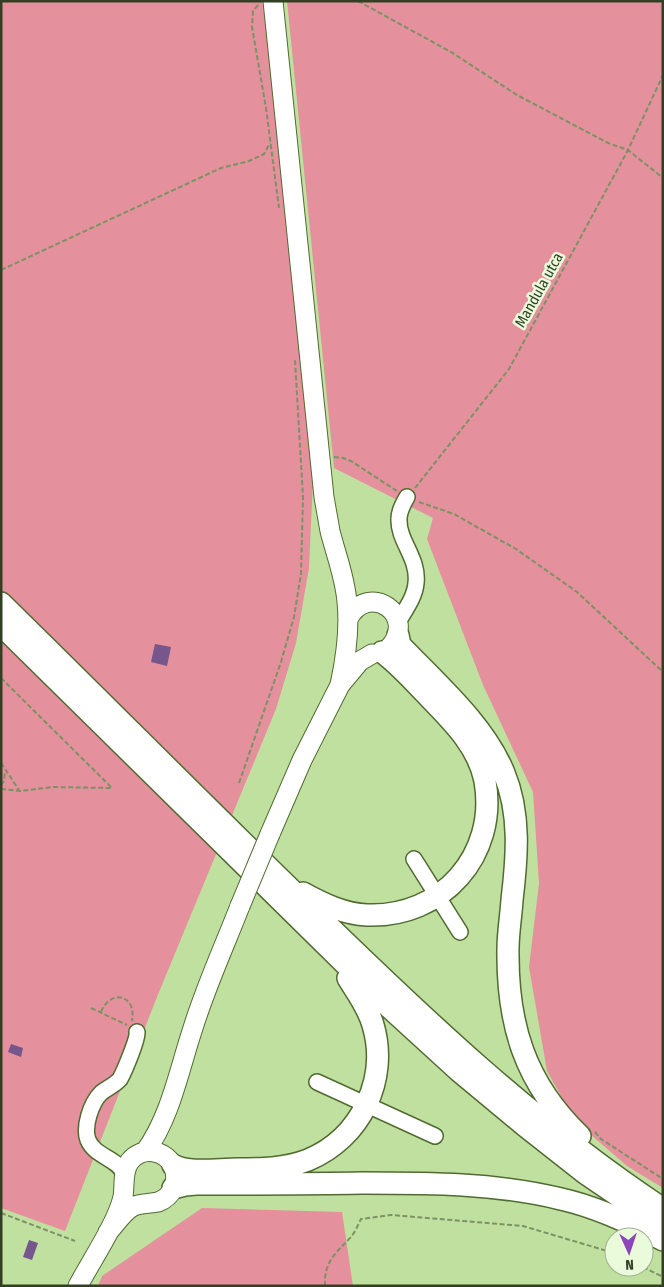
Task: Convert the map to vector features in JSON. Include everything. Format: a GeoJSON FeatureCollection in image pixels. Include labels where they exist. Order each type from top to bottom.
{"type":"FeatureCollection","features":[{"type":"Feature","properties":{"kind":"highway"},"geometry":{"type":"LineString","coordinates":[[1,603],[406,1002],[480,1069],[535,1115],[663,1209]]}},
{"type":"Feature","properties":{"kind":"highway"},"geometry":{"type":"LineString","coordinates":[[396,622],[400,645],[470,719],[490,745],[505,774],[514,807],[517,838],[508,947],[512,1012],[519,1043],[531,1071],[549,1101],[566,1123],[626,1183]]}},
{"type":"Feature","properties":{"kind":"highway"},"geometry":{"type":"LineString","coordinates":[[1,625],[390,1008],[490,1097],[585,1172],[663,1226]]}},
{"type":"Feature","properties":{"kind":"highway"},"geometry":{"type":"LineString","coordinates":[[283,881],[321,903],[343,911],[366,915],[402,912],[438,896],[462,874],[475,855],[483,832],[487,806],[484,780],[476,757],[466,739],[450,719],[397,664],[377,653]]}},
{"type":"Feature","properties":{"kind":"highway"},"geometry":{"type":"LineString","coordinates":[[170,1161],[180,1169],[268,1168],[308,1160],[325,1151],[352,1128],[367,1105],[375,1083],[378,1062],[377,1044],[373,1024],[366,1007],[329,948]]}},
{"type":"Feature","properties":{"kind":"highway"},"geometry":{"type":"LineString","coordinates":[[173,1188],[185,1185],[206,1184],[429,1183],[478,1185],[519,1190],[563,1199],[610,1215],[663,1240]]}},
{"type":"Feature","properties":{"kind":"main road"},"geometry":{"type":"LineString","coordinates":[[273,1],[324,497],[347,600],[347,652],[340,685]]}},
{"type":"Feature","properties":{"kind":"main road"},"geometry":{"type":"LineString","coordinates":[[341,567],[356,589],[371,602]]}},
{"type":"Feature","properties":{"kind":"main road"},"geometry":{"type":"LineString","coordinates":[[78,1286],[108,1232],[122,1200],[131,1167],[156,1137],[166,1115],[193,1026],[211,976],[302,760],[340,685],[360,661],[377,653],[394,642],[396,622],[382,603],[371,602],[357,607],[348,627],[357,648],[377,653]]}},
{"type":"Feature","properties":{"kind":"main road"},"geometry":{"type":"LineString","coordinates":[[108,1232],[131,1208],[162,1200],[167,1197],[173,1188],[176,1180],[175,1172],[164,1137],[166,1115]]}},
{"type":"Feature","properties":{"kind":"main road"},"geometry":{"type":"LineString","coordinates":[[131,1167],[152,1152],[170,1161]]}},
{"type":"Feature","properties":{"kind":"main road"},"geometry":{"type":"LineString","coordinates":[[131,1167],[131,1195],[146,1203]]}},
{"type":"Feature","properties":{"kind":"lane"},"geometry":{"type":"LineString","coordinates":[[396,622],[412,596],[416,585],[415,563],[399,529],[400,512],[407,497]]}},
{"type":"Feature","properties":{"kind":"lane"},"geometry":{"type":"LineString","coordinates":[[414,858],[460,932]]}},
{"type":"Feature","properties":{"kind":"lane"},"geometry":{"type":"LineString","coordinates":[[131,1167],[120,1166],[94,1149],[88,1141],[89,1117],[98,1098],[119,1079],[136,1040],[137,1032]]}},
{"type":"Feature","properties":{"kind":"lane"},"geometry":{"type":"LineString","coordinates":[[317,1082],[435,1136]]}},
{"type":"Feature","properties":{"kind":"path"},"geometry":{"type":"LineString","coordinates":[[358,1],[452,52],[517,95],[608,143],[628,150],[663,178]]}},
{"type":"Feature","properties":{"kind":"path"},"geometry":{"type":"LineString","coordinates":[[261,2],[253,11],[252,27],[266,108],[279,208]]}},
{"type":"Feature","properties":{"kind":"path","name":"Mandula utca"},"geometry":{"type":"LineString","coordinates":[[407,497],[509,369],[628,150],[663,75]]}},
{"type":"Feature","properties":{"kind":"path"},"geometry":{"type":"LineString","coordinates":[[1,270],[222,168],[249,161],[264,154],[270,143]]}},
{"type":"Feature","properties":{"kind":"path"},"geometry":{"type":"LineString","coordinates":[[240,783],[284,653],[294,617],[301,574],[303,497],[295,360]]}},
{"type":"Feature","properties":{"kind":"path"},"geometry":{"type":"LineString","coordinates":[[320,457],[343,458],[351,461],[407,497],[454,514],[516,549],[577,592],[663,672]]}},
{"type":"Feature","properties":{"kind":"path"},"geometry":{"type":"LineString","coordinates":[[1,678],[112,788],[53,787],[20,791],[1,789]]}},
{"type":"Feature","properties":{"kind":"path"},"geometry":{"type":"LineString","coordinates":[[1,763],[20,791]]}},
{"type":"Feature","properties":{"kind":"path"},"geometry":{"type":"LineString","coordinates":[[1,786],[4,781],[5,770]]}},
{"type":"Feature","properties":{"kind":"path"},"geometry":{"type":"LineString","coordinates":[[92,1008],[130,1026],[133,1010],[130,1003],[125,999],[118,997],[111,999],[101,1012]]}},
{"type":"Feature","properties":{"kind":"path"},"geometry":{"type":"LineString","coordinates":[[595,1132],[601,1139],[663,1179]]}},
{"type":"Feature","properties":{"kind":"path"},"geometry":{"type":"LineString","coordinates":[[1,1213],[74,1241]]}},
{"type":"Feature","properties":{"kind":"path"},"geometry":{"type":"LineString","coordinates":[[325,1286],[325,1274],[335,1252],[352,1235],[361,1219],[391,1215],[523,1226],[604,1250]]}},
{"type":"Feature","properties":{"kind":"shaded area"},"geometry":{"type":"Polygon","coordinates":[[[1,1],[261,1],[268,14],[314,458],[309,568],[296,643],[276,709],[157,997],[65,1231],[1,1208],[1,1]]]}},
{"type":"Feature","properties":{"kind":"shaded area"},"geometry":{"type":"Polygon","coordinates":[[[287,1],[663,1],[663,1188],[627,1166],[575,1121],[547,1071],[529,967],[539,883],[533,792],[483,685],[427,539],[433,518],[334,468],[287,1]]]}},
{"type":"Feature","properties":{"kind":"shaded area"},"geometry":{"type":"Polygon","coordinates":[[[202,1208],[342,1212],[353,1286],[98,1286],[102,1276],[202,1208]]]}},
{"type":"Feature","properties":{"kind":"building"},"geometry":{"type":"Polygon","coordinates":[[[155,644],[171,647],[167,666],[151,662],[155,644]]]}},
{"type":"Feature","properties":{"kind":"building"},"geometry":{"type":"Polygon","coordinates":[[[11,1044],[23,1048],[21,1057],[8,1052],[11,1044]]]}},
{"type":"Feature","properties":{"kind":"building"},"geometry":{"type":"Polygon","coordinates":[[[29,1240],[38,1243],[32,1260],[23,1257],[29,1240]]]}}]}
